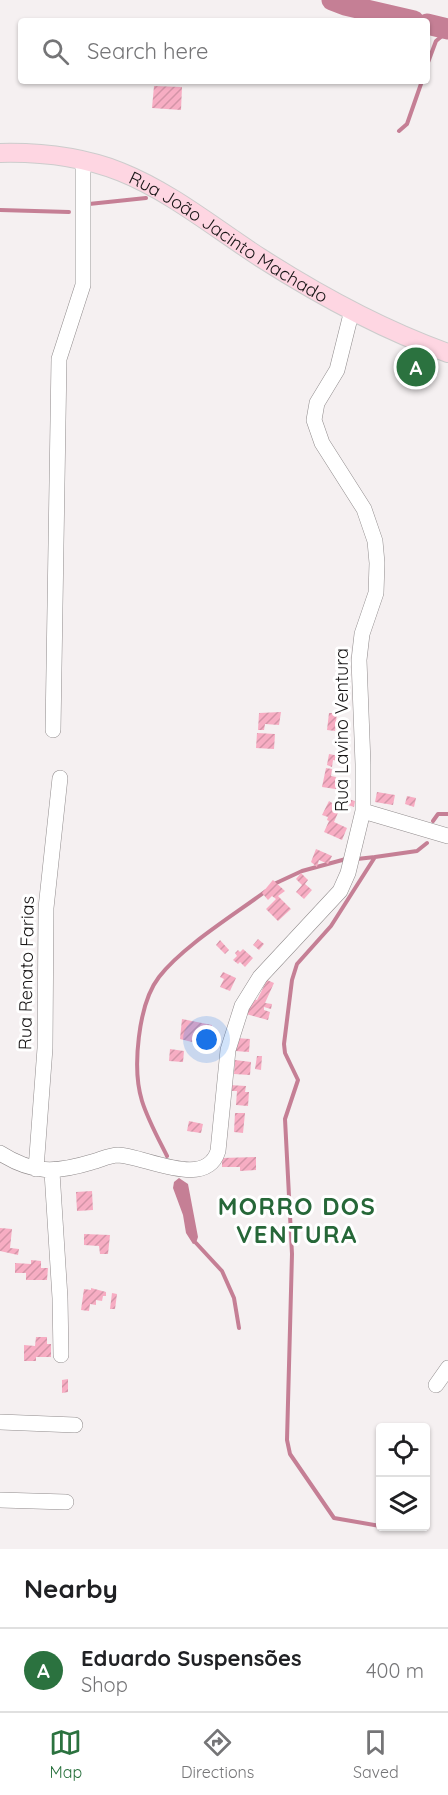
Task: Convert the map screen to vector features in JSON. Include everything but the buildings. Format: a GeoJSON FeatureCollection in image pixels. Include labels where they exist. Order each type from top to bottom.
{"type":"FeatureCollection","features":[{"type":"Feature","properties":{"kind":"main road","name":"Rua João Jacinto Machado"},"geometry":{"type":"LineString","coordinates":[[0,153],[48,155],[83,160],[122,173],[144,183],[263,259],[352,310],[448,353]]}},
{"type":"Feature","properties":{"kind":"street"},"geometry":{"type":"LineString","coordinates":[[53,730],[59,359],[83,285],[83,160]]}},
{"type":"Feature","properties":{"kind":"street","name":"Rua Lavino Ventura"},"geometry":{"type":"LineString","coordinates":[[1,1157],[52,1172],[78,1167],[116,1155],[188,1169],[201,1169],[212,1163],[219,1146],[228,1050],[242,1006],[260,977],[340,891],[348,873],[363,811],[359,660],[362,634],[375,594],[377,551],[368,517],[322,443],[314,420],[317,403],[337,370],[352,310]]}},
{"type":"Feature","properties":{"kind":"street","name":"Rua Renato Farias"},"geometry":{"type":"LineString","coordinates":[[36,1169],[45,1048],[46,908],[60,778]]}},
{"type":"Feature","properties":{"kind":"street"},"geometry":{"type":"LineString","coordinates":[[363,811],[448,836]]}},
{"type":"Feature","properties":{"kind":"street"},"geometry":{"type":"LineString","coordinates":[[52,1172],[60,1298],[60,1355]]}},
{"type":"Feature","properties":{"kind":"street"},"geometry":{"type":"LineString","coordinates":[[436,1385],[448,1368]]}},
{"type":"Feature","properties":{"kind":"street"},"geometry":{"type":"LineString","coordinates":[[0,1422],[75,1425]]}},
{"type":"Feature","properties":{"kind":"street"},"geometry":{"type":"LineString","coordinates":[[0,1500],[66,1502]]}},
{"type":"Feature","properties":{"kind":"shaded area"},"geometry":{"type":"Polygon","coordinates":[[[179,1178],[188,1184],[198,1237],[196,1243],[193,1244],[186,1233],[183,1215],[173,1188],[174,1182],[179,1178]]]}},
{"type":"Feature","properties":{"kind":"waterway"},"geometry":{"type":"LineString","coordinates":[[332,0],[401,18]]}},
{"type":"Feature","properties":{"kind":"waterway"},"geometry":{"type":"LineString","coordinates":[[430,25],[448,29]]}},
{"type":"Feature","properties":{"kind":"waterway"},"geometry":{"type":"LineString","coordinates":[[430,57],[436,41],[448,31]]}},
{"type":"Feature","properties":{"kind":"waterway"},"geometry":{"type":"LineString","coordinates":[[399,131],[407,124],[421,84]]}},
{"type":"Feature","properties":{"kind":"waterway"},"geometry":{"type":"LineString","coordinates":[[89,204],[146,198]]}},
{"type":"Feature","properties":{"kind":"waterway"},"geometry":{"type":"LineString","coordinates":[[0,210],[69,212]]}},
{"type":"Feature","properties":{"kind":"waterway"},"geometry":{"type":"LineString","coordinates":[[433,821],[438,814],[448,814]]}},
{"type":"Feature","properties":{"kind":"waterway"},"geometry":{"type":"LineString","coordinates":[[376,1525],[334,1518],[290,1454],[287,1440],[292,1254],[285,1119],[298,1080],[285,1053],[284,1044],[292,980],[297,964],[331,926],[375,857],[417,851],[427,843]]}},
{"type":"Feature","properties":{"kind":"waterway"},"geometry":{"type":"LineString","coordinates":[[357,859],[375,857]]}},
{"type":"Feature","properties":{"kind":"waterway"},"geometry":{"type":"LineString","coordinates":[[274,884],[302,871],[346,859]]}},
{"type":"Feature","properties":{"kind":"waterway"},"geometry":{"type":"LineString","coordinates":[[167,1156],[147,1115],[139,1088],[137,1055],[146,1003],[159,977],[169,965],[210,931],[266,891]]}},
{"type":"Feature","properties":{"kind":"waterway"},"geometry":{"type":"LineString","coordinates":[[196,1243],[222,1271],[234,1298],[239,1328]]}},
{"type":"Feature","properties":{"kind":"place","name":"Eduardo Suspensões"},"geometry":{"type":"Point","coordinates":[416,367]}},
{"type":"Feature","properties":{"kind":"district","name":"MORRO DOS VENTURA"},"geometry":{"type":"Point","coordinates":[297,1220]}}]}
